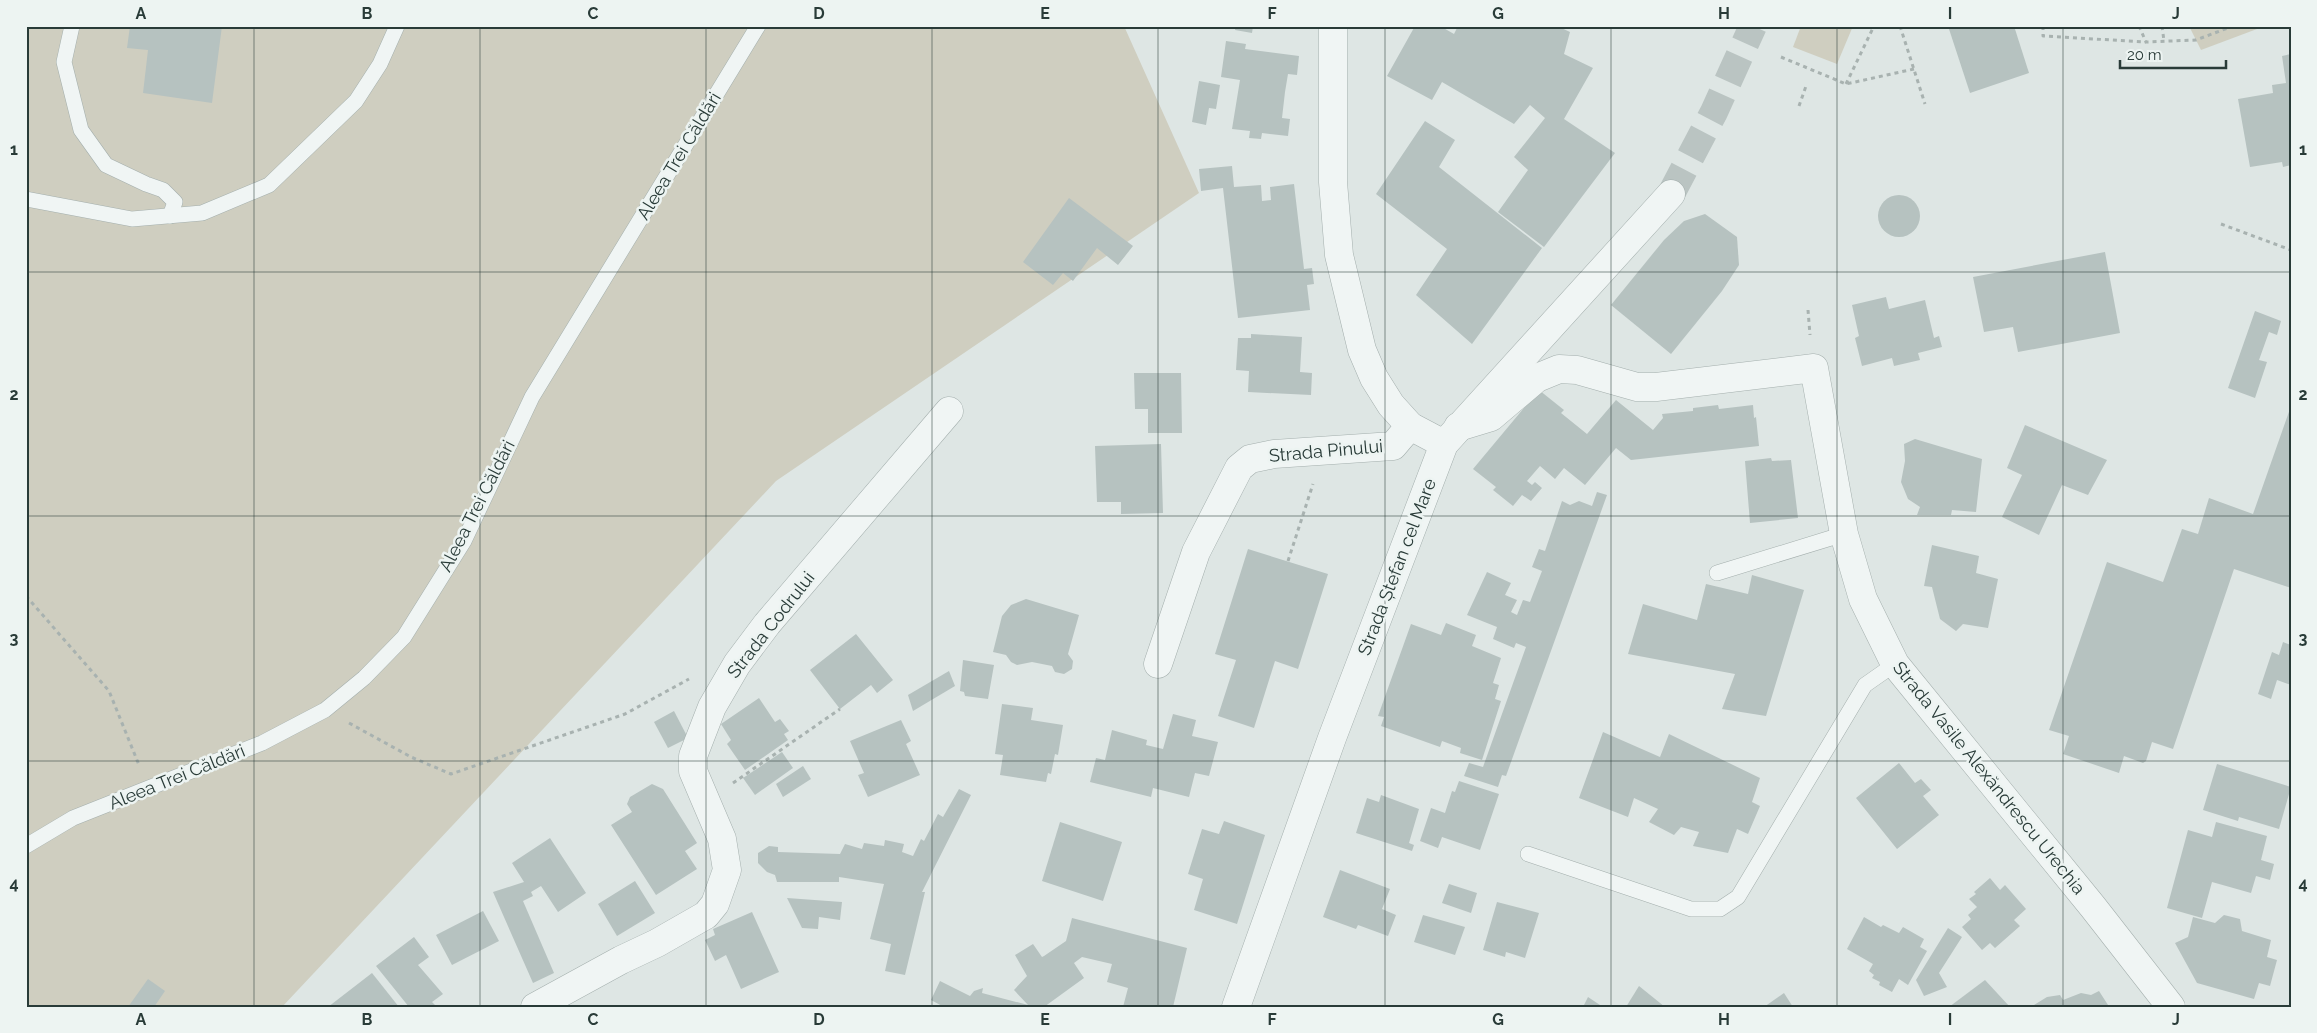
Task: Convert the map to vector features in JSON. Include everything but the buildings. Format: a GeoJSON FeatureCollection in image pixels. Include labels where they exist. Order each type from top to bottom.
{"type":"FeatureCollection","features":[{"type":"Feature","properties":{"kind":"street"},"geometry":{"type":"LineString","coordinates":[[1333,26],[1333,182],[1339,255],[1362,350],[1374,378],[1387,398],[1410,426],[1451,436]]}},
{"type":"Feature","properties":{"kind":"street","name":"Strada Ștefan cel Mare"},"geometry":{"type":"LineString","coordinates":[[1236,1007],[1332,738],[1451,436],[1671,194]]}},
{"type":"Feature","properties":{"kind":"street","name":"Strada Vasile Alexăndrescu Urechia"},"geometry":{"type":"LineString","coordinates":[[1451,436],[1491,417],[1537,378],[1559,369],[1577,370],[1600,375],[1631,385],[1656,387],[1814,368],[1844,534],[1863,599],[1895,664],[2093,907],[2171,1007]]}},
{"type":"Feature","properties":{"kind":"street","name":"Strada Codrului"},"geometry":{"type":"LineString","coordinates":[[535,1007],[706,915],[715,904],[727,870],[722,839],[708,801],[693,771],[693,756],[712,707],[737,664],[767,624],[949,411]]}},
{"type":"Feature","properties":{"kind":"street","name":"Strada Pinului"},"geometry":{"type":"LineString","coordinates":[[1158,664],[1196,552],[1239,468],[1250,459],[1274,454],[1393,446],[1410,426]]}},
{"type":"Feature","properties":{"kind":"lane"},"geometry":{"type":"LineString","coordinates":[[72,26],[64,62],[81,130],[106,165],[163,190],[175,202],[175,216]]}},
{"type":"Feature","properties":{"kind":"lane"},"geometry":{"type":"LineString","coordinates":[[26,200],[132,219],[202,213],[269,185],[356,101],[380,64],[397,26]]}},
{"type":"Feature","properties":{"kind":"lane","name":"Aleea Trei Căldări"},"geometry":{"type":"LineString","coordinates":[[26,846],[73,818],[262,743],[325,710],[364,678],[404,637],[464,541],[532,397],[758,26]]}},
{"type":"Feature","properties":{"kind":"lane"},"geometry":{"type":"LineString","coordinates":[[1717,573],[1844,534]]}},
{"type":"Feature","properties":{"kind":"lane"},"geometry":{"type":"LineString","coordinates":[[1528,854],[1691,909],[1720,909],[1738,897],[1865,685],[1895,664]]}},
{"type":"Feature","properties":{"kind":"path"},"geometry":{"type":"LineString","coordinates":[[1846,84],[1874,26]]}},
{"type":"Feature","properties":{"kind":"path"},"geometry":{"type":"LineString","coordinates":[[1900,26],[1925,104]]}},
{"type":"Feature","properties":{"kind":"path"},"geometry":{"type":"LineString","coordinates":[[2043,26],[2043,36],[2146,42],[2196,40],[2233,26]]}},
{"type":"Feature","properties":{"kind":"path"},"geometry":{"type":"LineString","coordinates":[[2139,26],[2146,42]]}},
{"type":"Feature","properties":{"kind":"path"},"geometry":{"type":"LineString","coordinates":[[2162,26],[2164,41]]}},
{"type":"Feature","properties":{"kind":"path"},"geometry":{"type":"LineString","coordinates":[[1781,57],[1846,84],[1914,69]]}},
{"type":"Feature","properties":{"kind":"path"},"geometry":{"type":"LineString","coordinates":[[1798,106],[1806,86]]}},
{"type":"Feature","properties":{"kind":"path"},"geometry":{"type":"LineString","coordinates":[[2221,224],[2291,250]]}},
{"type":"Feature","properties":{"kind":"path"},"geometry":{"type":"LineString","coordinates":[[1288,562],[1324,451]]}},
{"type":"Feature","properties":{"kind":"path"},"geometry":{"type":"LineString","coordinates":[[26,596],[108,691],[149,789]]}},
{"type":"Feature","properties":{"kind":"path"},"geometry":{"type":"LineString","coordinates":[[325,710],[411,757],[451,774],[625,714],[693,677]]}},
{"type":"Feature","properties":{"kind":"path"},"geometry":{"type":"LineString","coordinates":[[708,801],[840,709]]}},
{"type":"Feature","properties":{"kind":"shaded area"},"geometry":{"type":"Polygon","coordinates":[[[26,26],[1124,26],[1199,193],[776,481],[282,1007],[26,1007],[26,26]]]}},
{"type":"Feature","properties":{"kind":"shaded area"},"geometry":{"type":"Polygon","coordinates":[[[1801,26],[1853,26],[1837,64],[1793,47],[1801,26]]]}},
{"type":"Feature","properties":{"kind":"shaded area"},"geometry":{"type":"Polygon","coordinates":[[[2189,26],[2265,26],[2201,50],[2189,26]]]}},
{"type":"Feature","properties":{"kind":"tunnel"},"geometry":{"type":"LineString","coordinates":[[1671,194],[1714,112],[1753,26]]}}]}
